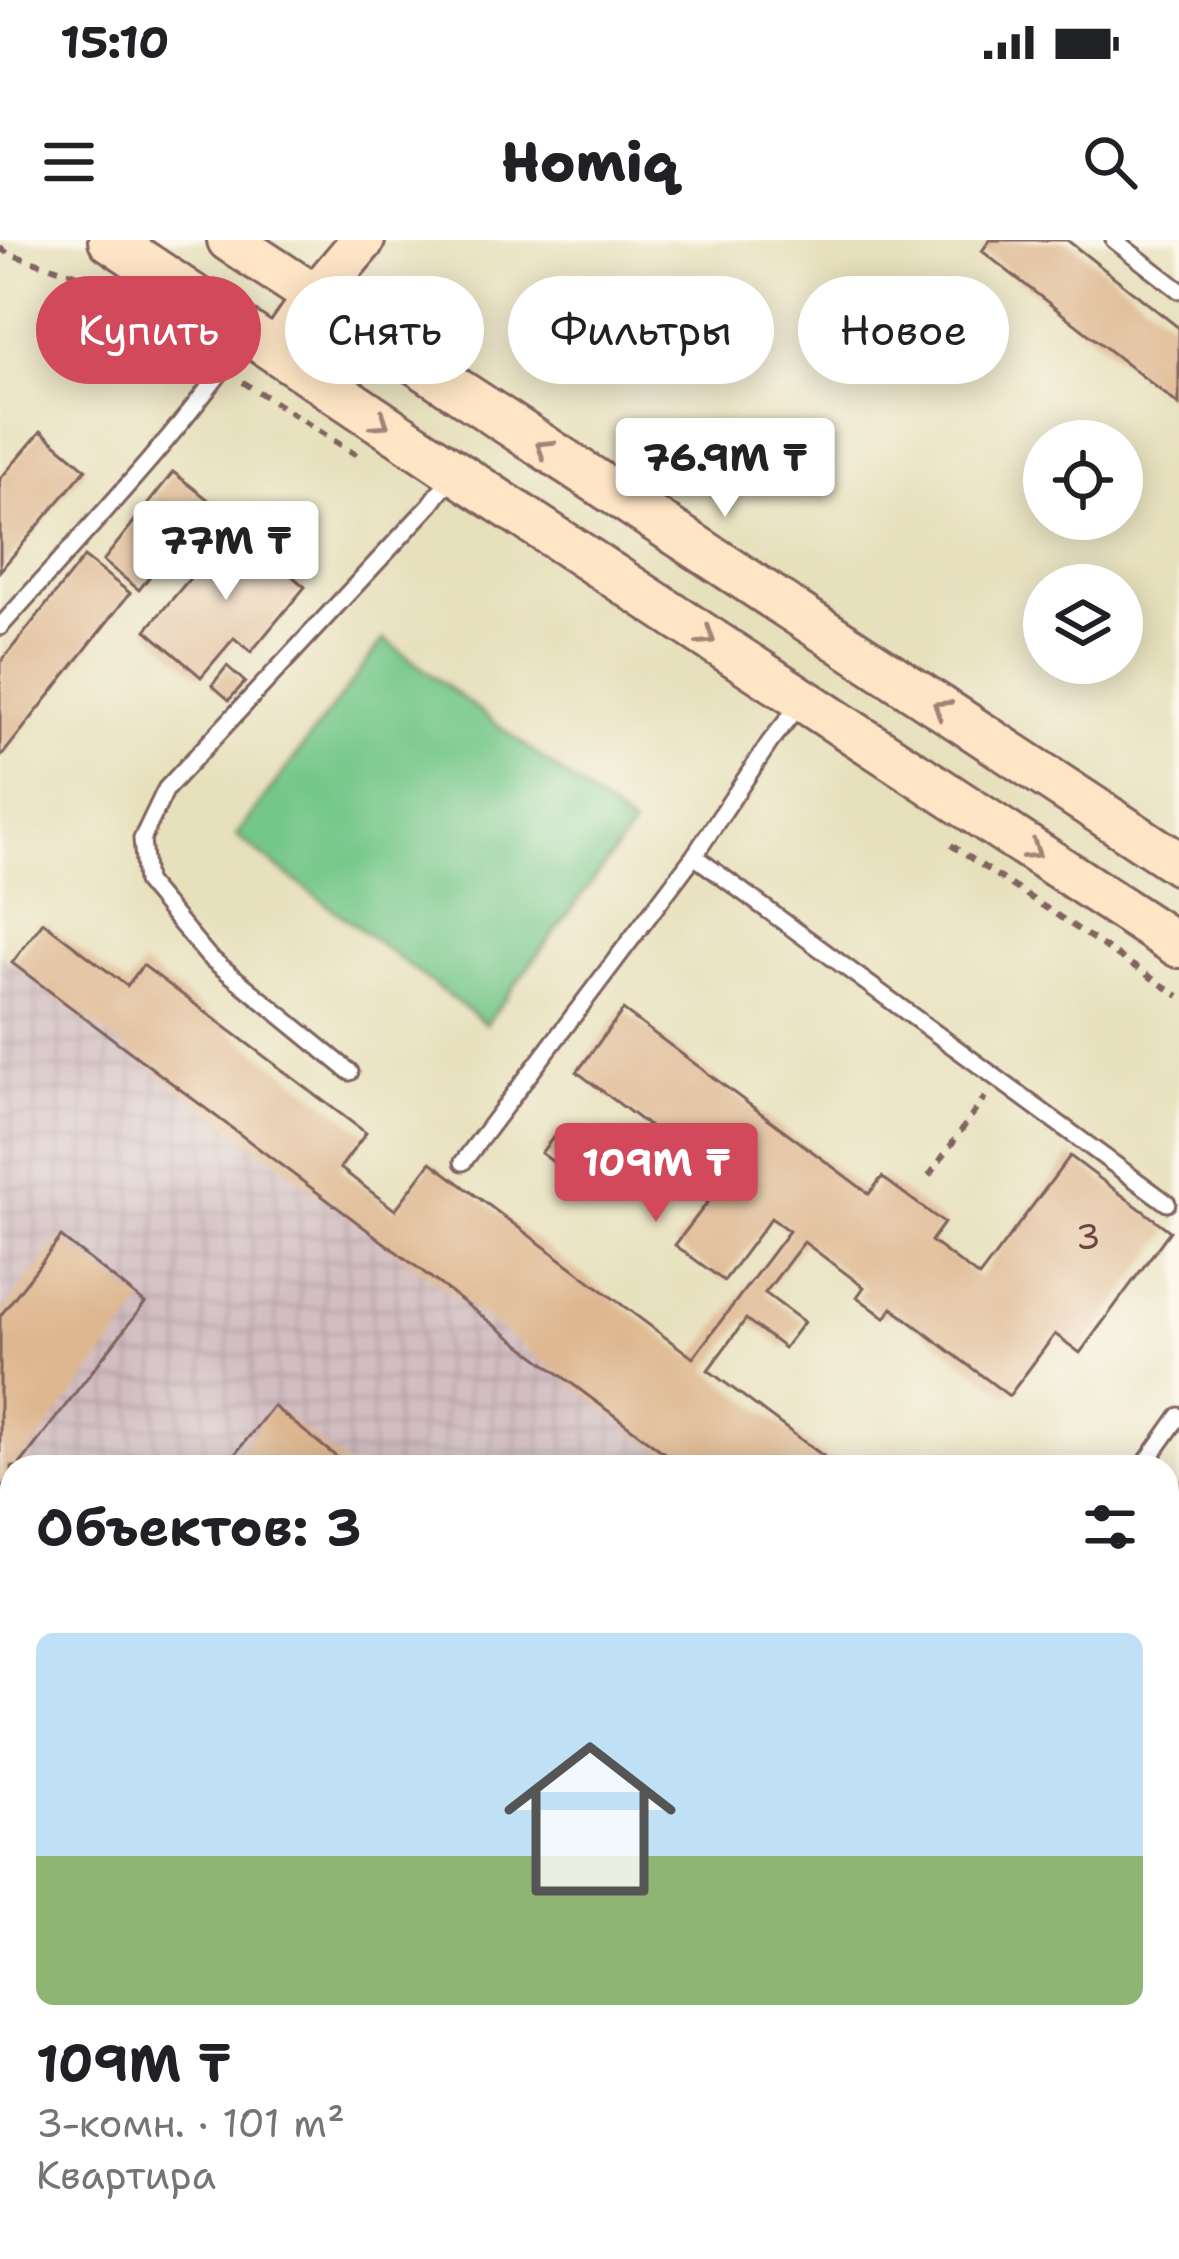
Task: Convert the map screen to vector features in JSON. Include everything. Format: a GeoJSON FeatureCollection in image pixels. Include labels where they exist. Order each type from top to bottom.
{"type":"FeatureCollection","features":[{"type":"Feature","properties":{"kind":"main road"},"geometry":{"type":"LineString","coordinates":[[110,240],[1179,946]]}},
{"type":"Feature","properties":{"kind":"main road"},"geometry":{"type":"LineString","coordinates":[[229,240],[285,277]]}},
{"type":"Feature","properties":{"kind":"main road"},"geometry":{"type":"LineString","coordinates":[[333,276],[363,240]]}},
{"type":"Feature","properties":{"kind":"main road"},"geometry":{"type":"LineString","coordinates":[[263,343],[285,324]]}},
{"type":"Feature","properties":{"kind":"main road"},"geometry":{"type":"LineString","coordinates":[[448,384],[1179,864]]}},
{"type":"Feature","properties":{"kind":"lane"},"geometry":{"type":"LineString","coordinates":[[1114,240],[1179,290]]}},
{"type":"Feature","properties":{"kind":"lane"},"geometry":{"type":"LineString","coordinates":[[0,627],[121,496],[212,384]]}},
{"type":"Feature","properties":{"kind":"lane"},"geometry":{"type":"LineString","coordinates":[[350,1072],[208,956],[146,882],[142,839],[166,789],[431,504],[455,472]]}},
{"type":"Feature","properties":{"kind":"lane"},"geometry":{"type":"LineString","coordinates":[[463,1162],[694,856],[804,700]]}},
{"type":"Feature","properties":{"kind":"lane"},"geometry":{"type":"LineString","coordinates":[[694,856],[1167,1203]]}},
{"type":"Feature","properties":{"kind":"lane"},"geometry":{"type":"LineString","coordinates":[[1151,1455],[1179,1416]]}},
{"type":"Feature","properties":{"kind":"path"},"geometry":{"type":"LineString","coordinates":[[0,248],[79,276]]}},
{"type":"Feature","properties":{"kind":"path"},"geometry":{"type":"LineString","coordinates":[[247,384],[375,467]]}},
{"type":"Feature","properties":{"kind":"path"},"geometry":{"type":"LineString","coordinates":[[950,845],[1179,996]]}},
{"type":"Feature","properties":{"kind":"path"},"geometry":{"type":"LineString","coordinates":[[928,1175],[998,1079]]}},
{"type":"Feature","properties":{"kind":"shaded area"},"geometry":{"type":"Polygon","coordinates":[[[0,954],[667,1455],[0,1455],[0,954]]]}},
{"type":"Feature","properties":{"kind":"green space"},"geometry":{"type":"Polygon","coordinates":[[[384,639],[633,827],[486,1024],[236,836],[384,639]]]}},
{"type":"Feature","properties":{"kind":"building"},"geometry":{"type":"Polygon","coordinates":[[[990,240],[1067,240],[1179,328],[1179,405],[982,251],[990,240]]]}},
{"type":"Feature","properties":{"kind":"building"},"geometry":{"type":"Polygon","coordinates":[[[41,431],[86,469],[0,571],[0,479],[41,431]]]}},
{"type":"Feature","properties":{"kind":"building"},"geometry":{"type":"Polygon","coordinates":[[[173,472],[210,501],[139,590],[103,561],[173,472]]]}},
{"type":"Feature","properties":{"kind":"building"},"geometry":{"type":"Polygon","coordinates":[[[234,526],[305,587],[251,652],[234,638],[201,677],[146,630],[234,526]]]}},
{"type":"Feature","properties":{"kind":"building"},"geometry":{"type":"Polygon","coordinates":[[[84,557],[130,593],[0,758],[0,663],[84,557]]]}},
{"type":"Feature","properties":{"kind":"building"},"geometry":{"type":"Polygon","coordinates":[[[227,666],[245,682],[229,700],[212,685],[227,666]]]}},
{"type":"Feature","properties":{"kind":"building"},"geometry":{"type":"Polygon","coordinates":[[[43,922],[127,986],[143,965],[366,1133],[340,1168],[395,1210],[431,1162],[693,1358],[789,1231],[771,1218],[724,1281],[675,1245],[723,1182],[577,1072],[623,1010],[869,1194],[882,1177],[944,1223],[931,1241],[979,1277],[1070,1156],[1170,1231],[1080,1353],[1055,1334],[1009,1396],[892,1308],[885,1318],[857,1297],[864,1287],[804,1242],[765,1293],[804,1322],[784,1348],[746,1319],[708,1370],[822,1455],[667,1455],[12,963],[43,922]]]}},
{"type":"Feature","properties":{"kind":"building"},"geometry":{"type":"Polygon","coordinates":[[[559,1130],[601,1162],[584,1185],[541,1153],[559,1130]]]}},
{"type":"Feature","properties":{"kind":"building"},"geometry":{"type":"Polygon","coordinates":[[[61,1237],[145,1303],[27,1455],[0,1455],[0,1316],[61,1237]]]}},
{"type":"Feature","properties":{"kind":"building"},"geometry":{"type":"Polygon","coordinates":[[[273,1406],[334,1455],[234,1455],[273,1406]]]}}]}
